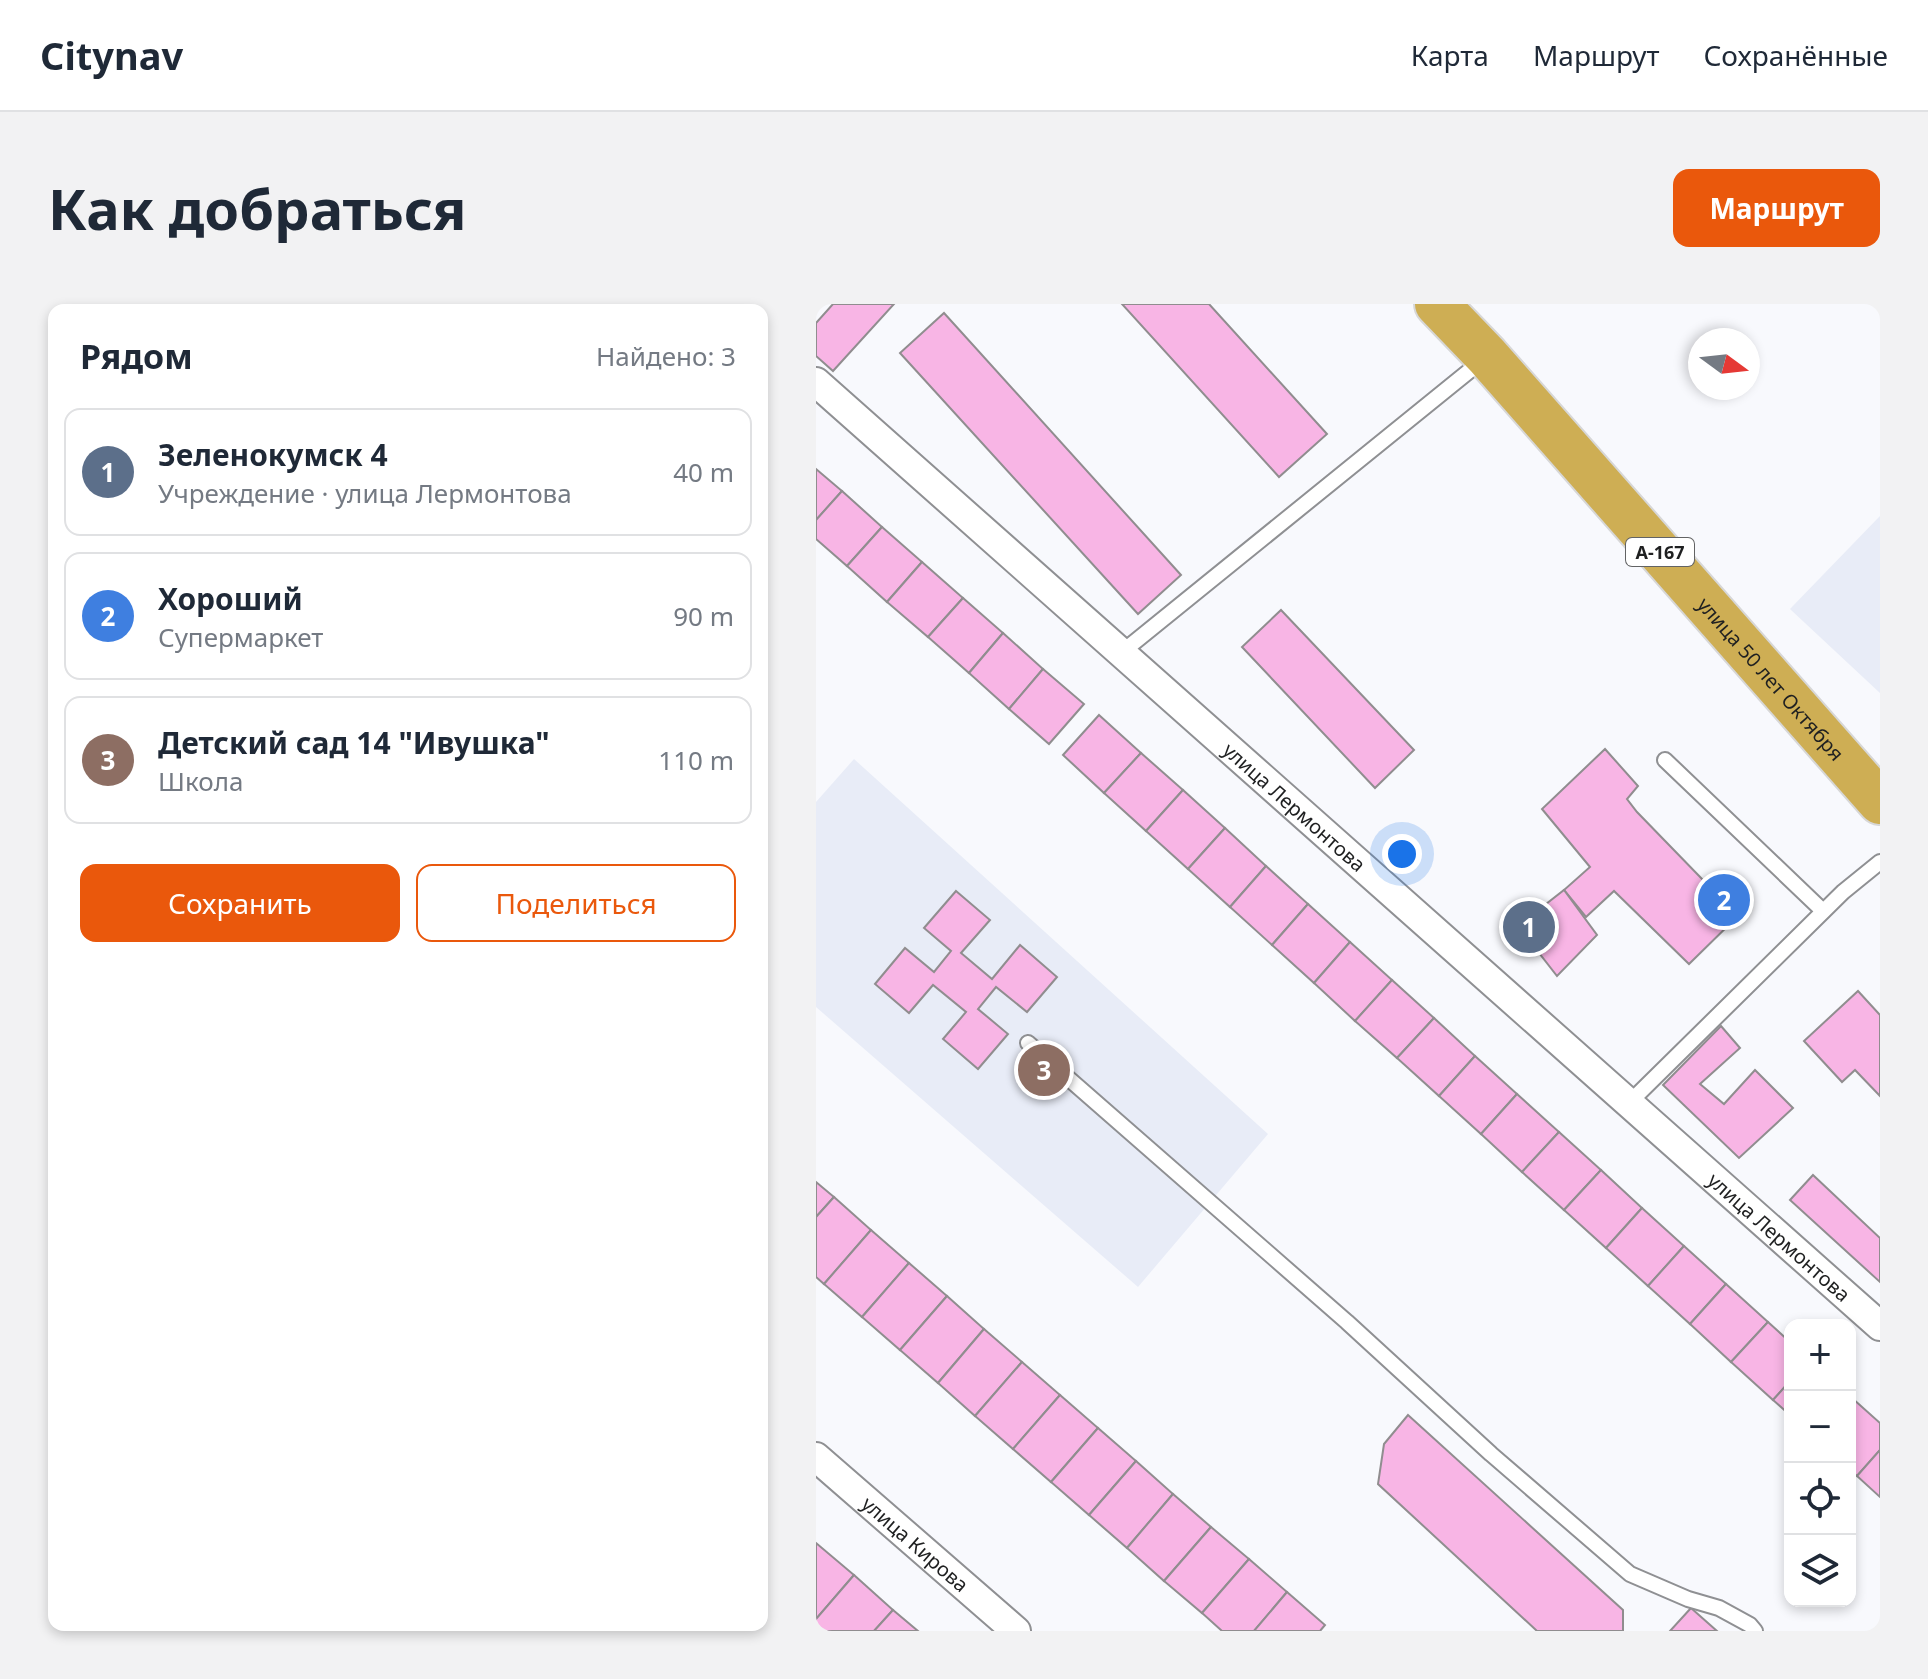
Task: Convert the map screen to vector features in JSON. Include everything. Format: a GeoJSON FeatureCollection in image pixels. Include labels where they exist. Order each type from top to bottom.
{"type":"FeatureCollection","features":[{"type":"Feature","properties":{"kind":"highway","name":"улица 50 лет Октября"},"geometry":{"type":"LineString","coordinates":[[1437,304],[1487,356],[1880,802]]}},
{"type":"Feature","properties":{"kind":"street","name":"улица Лермонтова"},"geometry":{"type":"LineString","coordinates":[[816,382],[1880,1326]]}},
{"type":"Feature","properties":{"kind":"street","name":"улица Кирова"},"geometry":{"type":"LineString","coordinates":[[816,1457],[1016,1631]]}},
{"type":"Feature","properties":{"kind":"lane"},"geometry":{"type":"LineString","coordinates":[[1121,653],[1487,356]]}},
{"type":"Feature","properties":{"kind":"lane"},"geometry":{"type":"LineString","coordinates":[[1665,760],[1823,911]]}},
{"type":"Feature","properties":{"kind":"lane"},"geometry":{"type":"LineString","coordinates":[[1629,1103],[1823,911],[1880,862]]}},
{"type":"Feature","properties":{"kind":"lane"},"geometry":{"type":"LineString","coordinates":[[1028,1043],[1630,1574],[1688,1599],[1719,1608],[1755,1631]]}},
{"type":"Feature","properties":{"kind":"shaded area"},"geometry":{"type":"Polygon","coordinates":[[[1880,516],[1880,693],[1790,609],[1880,516]]]}},
{"type":"Feature","properties":{"kind":"shaded area"},"geometry":{"type":"Polygon","coordinates":[[[854,759],[1268,1134],[1138,1287],[816,1007],[816,802],[854,759]]]}},
{"type":"Feature","properties":{"kind":"building"},"geometry":{"type":"Polygon","coordinates":[[[833,304],[894,304],[833,371],[816,356],[816,323],[833,304]]]}},
{"type":"Feature","properties":{"kind":"building"},"geometry":{"type":"Polygon","coordinates":[[[1122,304],[1209,304],[1327,434],[1279,477],[1122,304]]]}},
{"type":"Feature","properties":{"kind":"building"},"geometry":{"type":"Polygon","coordinates":[[[944,313],[1181,575],[1138,614],[900,353],[944,313]]]}},
{"type":"Feature","properties":{"kind":"building"},"geometry":{"type":"Polygon","coordinates":[[[816,469],[842,491],[816,520],[816,469]]]}},
{"type":"Feature","properties":{"kind":"building"},"geometry":{"type":"Polygon","coordinates":[[[842,491],[882,527],[847,566],[816,539],[816,520],[842,491]]]}},
{"type":"Feature","properties":{"kind":"building"},"geometry":{"type":"Polygon","coordinates":[[[882,527],[922,562],[887,602],[847,566],[882,527]]]}},
{"type":"Feature","properties":{"kind":"building"},"geometry":{"type":"Polygon","coordinates":[[[922,562],[963,598],[928,637],[887,602],[922,562]]]}},
{"type":"Feature","properties":{"kind":"building"},"geometry":{"type":"Polygon","coordinates":[[[963,598],[1003,633],[969,673],[928,637],[963,598]]]}},
{"type":"Feature","properties":{"kind":"building"},"geometry":{"type":"Polygon","coordinates":[[[1281,610],[1414,750],[1375,788],[1242,647],[1281,610]]]}},
{"type":"Feature","properties":{"kind":"building"},"geometry":{"type":"Polygon","coordinates":[[[1003,633],[1043,669],[1009,709],[969,673],[1003,633]]]}},
{"type":"Feature","properties":{"kind":"building"},"geometry":{"type":"Polygon","coordinates":[[[1043,669],[1084,704],[1049,744],[1009,709],[1043,669]]]}},
{"type":"Feature","properties":{"kind":"building"},"geometry":{"type":"Polygon","coordinates":[[[1099,715],[1141,753],[1104,793],[1063,755],[1099,715]]]}},
{"type":"Feature","properties":{"kind":"building"},"geometry":{"type":"Polygon","coordinates":[[[1605,749],[1638,786],[1627,799],[1637,812],[1738,916],[1689,964],[1614,891],[1586,917],[1564,890],[1590,867],[1542,809],[1605,749]]]}},
{"type":"Feature","properties":{"kind":"building"},"geometry":{"type":"Polygon","coordinates":[[[1141,753],[1183,790],[1146,831],[1104,793],[1141,753]]]}},
{"type":"Feature","properties":{"kind":"building"},"geometry":{"type":"Polygon","coordinates":[[[1183,790],[1225,828],[1188,869],[1146,831],[1183,790]]]}},
{"type":"Feature","properties":{"kind":"building"},"geometry":{"type":"Polygon","coordinates":[[[1225,828],[1266,866],[1230,907],[1188,869],[1225,828]]]}},
{"type":"Feature","properties":{"kind":"building"},"geometry":{"type":"Polygon","coordinates":[[[1266,866],[1308,904],[1272,945],[1230,907],[1266,866]]]}},
{"type":"Feature","properties":{"kind":"building"},"geometry":{"type":"Polygon","coordinates":[[[1564,890],[1597,935],[1557,976],[1518,926],[1564,890]]]}},
{"type":"Feature","properties":{"kind":"building"},"geometry":{"type":"Polygon","coordinates":[[[956,891],[990,920],[961,953],[992,979],[1020,945],[1057,977],[1027,1012],[996,987],[978,1009],[1008,1034],[978,1069],[943,1039],[966,1012],[933,985],[909,1013],[875,984],[905,948],[934,972],[951,951],[924,928],[956,891]]]}},
{"type":"Feature","properties":{"kind":"building"},"geometry":{"type":"Polygon","coordinates":[[[1308,904],[1350,942],[1314,983],[1272,945],[1308,904]]]}},
{"type":"Feature","properties":{"kind":"building"},"geometry":{"type":"Polygon","coordinates":[[[1350,942],[1392,980],[1355,1021],[1314,983],[1350,942]]]}},
{"type":"Feature","properties":{"kind":"building"},"geometry":{"type":"Polygon","coordinates":[[[1392,980],[1434,1018],[1397,1058],[1355,1021],[1392,980]]]}},
{"type":"Feature","properties":{"kind":"building"},"geometry":{"type":"Polygon","coordinates":[[[1858,991],[1880,1015],[1880,1096],[1855,1070],[1842,1082],[1804,1041],[1858,991]]]}},
{"type":"Feature","properties":{"kind":"building"},"geometry":{"type":"Polygon","coordinates":[[[1434,1018],[1475,1056],[1439,1096],[1397,1058],[1434,1018]]]}},
{"type":"Feature","properties":{"kind":"building"},"geometry":{"type":"Polygon","coordinates":[[[1721,1026],[1740,1048],[1700,1084],[1724,1104],[1755,1070],[1793,1108],[1739,1158],[1663,1085],[1721,1026]]]}},
{"type":"Feature","properties":{"kind":"building"},"geometry":{"type":"Polygon","coordinates":[[[1475,1056],[1517,1094],[1481,1134],[1439,1096],[1475,1056]]]}},
{"type":"Feature","properties":{"kind":"building"},"geometry":{"type":"Polygon","coordinates":[[[1517,1094],[1559,1132],[1522,1172],[1481,1134],[1517,1094]]]}},
{"type":"Feature","properties":{"kind":"building"},"geometry":{"type":"Polygon","coordinates":[[[1559,1132],[1601,1170],[1564,1210],[1522,1172],[1559,1132]]]}},
{"type":"Feature","properties":{"kind":"building"},"geometry":{"type":"Polygon","coordinates":[[[1601,1170],[1642,1208],[1606,1248],[1564,1210],[1601,1170]]]}},
{"type":"Feature","properties":{"kind":"building"},"geometry":{"type":"Polygon","coordinates":[[[1813,1175],[1880,1238],[1880,1282],[1790,1200],[1813,1175]]]}},
{"type":"Feature","properties":{"kind":"building"},"geometry":{"type":"Polygon","coordinates":[[[816,1182],[834,1197],[816,1217],[816,1182]]]}},
{"type":"Feature","properties":{"kind":"building"},"geometry":{"type":"Polygon","coordinates":[[[834,1197],[871,1230],[824,1284],[816,1277],[816,1217],[834,1197]]]}},
{"type":"Feature","properties":{"kind":"building"},"geometry":{"type":"Polygon","coordinates":[[[1642,1208],[1684,1246],[1648,1286],[1606,1248],[1642,1208]]]}},
{"type":"Feature","properties":{"kind":"building"},"geometry":{"type":"Polygon","coordinates":[[[871,1230],[909,1263],[862,1317],[824,1284],[871,1230]]]}},
{"type":"Feature","properties":{"kind":"building"},"geometry":{"type":"Polygon","coordinates":[[[1684,1246],[1726,1284],[1690,1324],[1648,1286],[1684,1246]]]}},
{"type":"Feature","properties":{"kind":"building"},"geometry":{"type":"Polygon","coordinates":[[[909,1263],[947,1296],[900,1350],[862,1317],[909,1263]]]}},
{"type":"Feature","properties":{"kind":"building"},"geometry":{"type":"Polygon","coordinates":[[[1726,1284],[1768,1322],[1731,1362],[1690,1324],[1726,1284]]]}},
{"type":"Feature","properties":{"kind":"building"},"geometry":{"type":"Polygon","coordinates":[[[947,1296],[984,1329],[938,1383],[900,1350],[947,1296]]]}},
{"type":"Feature","properties":{"kind":"building"},"geometry":{"type":"Polygon","coordinates":[[[1768,1322],[1784,1337],[1784,1388],[1773,1400],[1731,1362],[1768,1322]]]}},
{"type":"Feature","properties":{"kind":"building"},"geometry":{"type":"Polygon","coordinates":[[[984,1329],[1022,1362],[975,1416],[938,1383],[984,1329]]]}},
{"type":"Feature","properties":{"kind":"building"},"geometry":{"type":"Polygon","coordinates":[[[1022,1362],[1060,1395],[1013,1449],[975,1416],[1022,1362]]]}},
{"type":"Feature","properties":{"kind":"building"},"geometry":{"type":"Polygon","coordinates":[[[1784,1388],[1784,1410],[1773,1400],[1784,1388]]]}},
{"type":"Feature","properties":{"kind":"building"},"geometry":{"type":"Polygon","coordinates":[[[1060,1395],[1098,1428],[1051,1482],[1013,1449],[1060,1395]]]}},
{"type":"Feature","properties":{"kind":"building"},"geometry":{"type":"Polygon","coordinates":[[[1856,1402],[1880,1423],[1880,1450],[1857,1476],[1856,1402]]]}},
{"type":"Feature","properties":{"kind":"building"},"geometry":{"type":"Polygon","coordinates":[[[1408,1415],[1623,1610],[1623,1631],[1537,1631],[1378,1484],[1384,1444],[1408,1415]]]}},
{"type":"Feature","properties":{"kind":"building"},"geometry":{"type":"Polygon","coordinates":[[[1098,1428],[1136,1461],[1089,1515],[1051,1482],[1098,1428]]]}},
{"type":"Feature","properties":{"kind":"building"},"geometry":{"type":"Polygon","coordinates":[[[1880,1450],[1880,1497],[1857,1476],[1880,1450]]]}},
{"type":"Feature","properties":{"kind":"building"},"geometry":{"type":"Polygon","coordinates":[[[1136,1461],[1173,1494],[1127,1548],[1089,1515],[1136,1461]]]}},
{"type":"Feature","properties":{"kind":"building"},"geometry":{"type":"Polygon","coordinates":[[[1173,1494],[1211,1527],[1164,1581],[1127,1548],[1173,1494]]]}},
{"type":"Feature","properties":{"kind":"building"},"geometry":{"type":"Polygon","coordinates":[[[1211,1527],[1249,1559],[1202,1613],[1164,1581],[1211,1527]]]}},
{"type":"Feature","properties":{"kind":"building"},"geometry":{"type":"Polygon","coordinates":[[[816,1543],[854,1575],[816,1619],[816,1543]]]}},
{"type":"Feature","properties":{"kind":"building"},"geometry":{"type":"Polygon","coordinates":[[[1249,1559],[1287,1592],[1254,1631],[1222,1631],[1202,1613],[1249,1559]]]}},
{"type":"Feature","properties":{"kind":"building"},"geometry":{"type":"Polygon","coordinates":[[[854,1575],[893,1610],[874,1631],[816,1631],[816,1619],[854,1575]]]}},
{"type":"Feature","properties":{"kind":"building"},"geometry":{"type":"Polygon","coordinates":[[[1287,1592],[1325,1625],[1320,1631],[1254,1631],[1287,1592]]]}},
{"type":"Feature","properties":{"kind":"building"},"geometry":{"type":"Polygon","coordinates":[[[1691,1608],[1717,1631],[1670,1631],[1691,1608]]]}},
{"type":"Feature","properties":{"kind":"building"},"geometry":{"type":"Polygon","coordinates":[[[893,1610],[918,1631],[874,1631],[893,1610]]]}},
{"type":"Feature","properties":{"kind":"place","name":"Хороший"},"geometry":{"type":"Point","coordinates":[1724,900]}},
{"type":"Feature","properties":{"kind":"place","name":"Зеленокумск 4"},"geometry":{"type":"Point","coordinates":[1529,927]}},
{"type":"Feature","properties":{"kind":"place","name":"Детский сад 14 \"Ивушка\""},"geometry":{"type":"Point","coordinates":[1044,1070]}}]}
